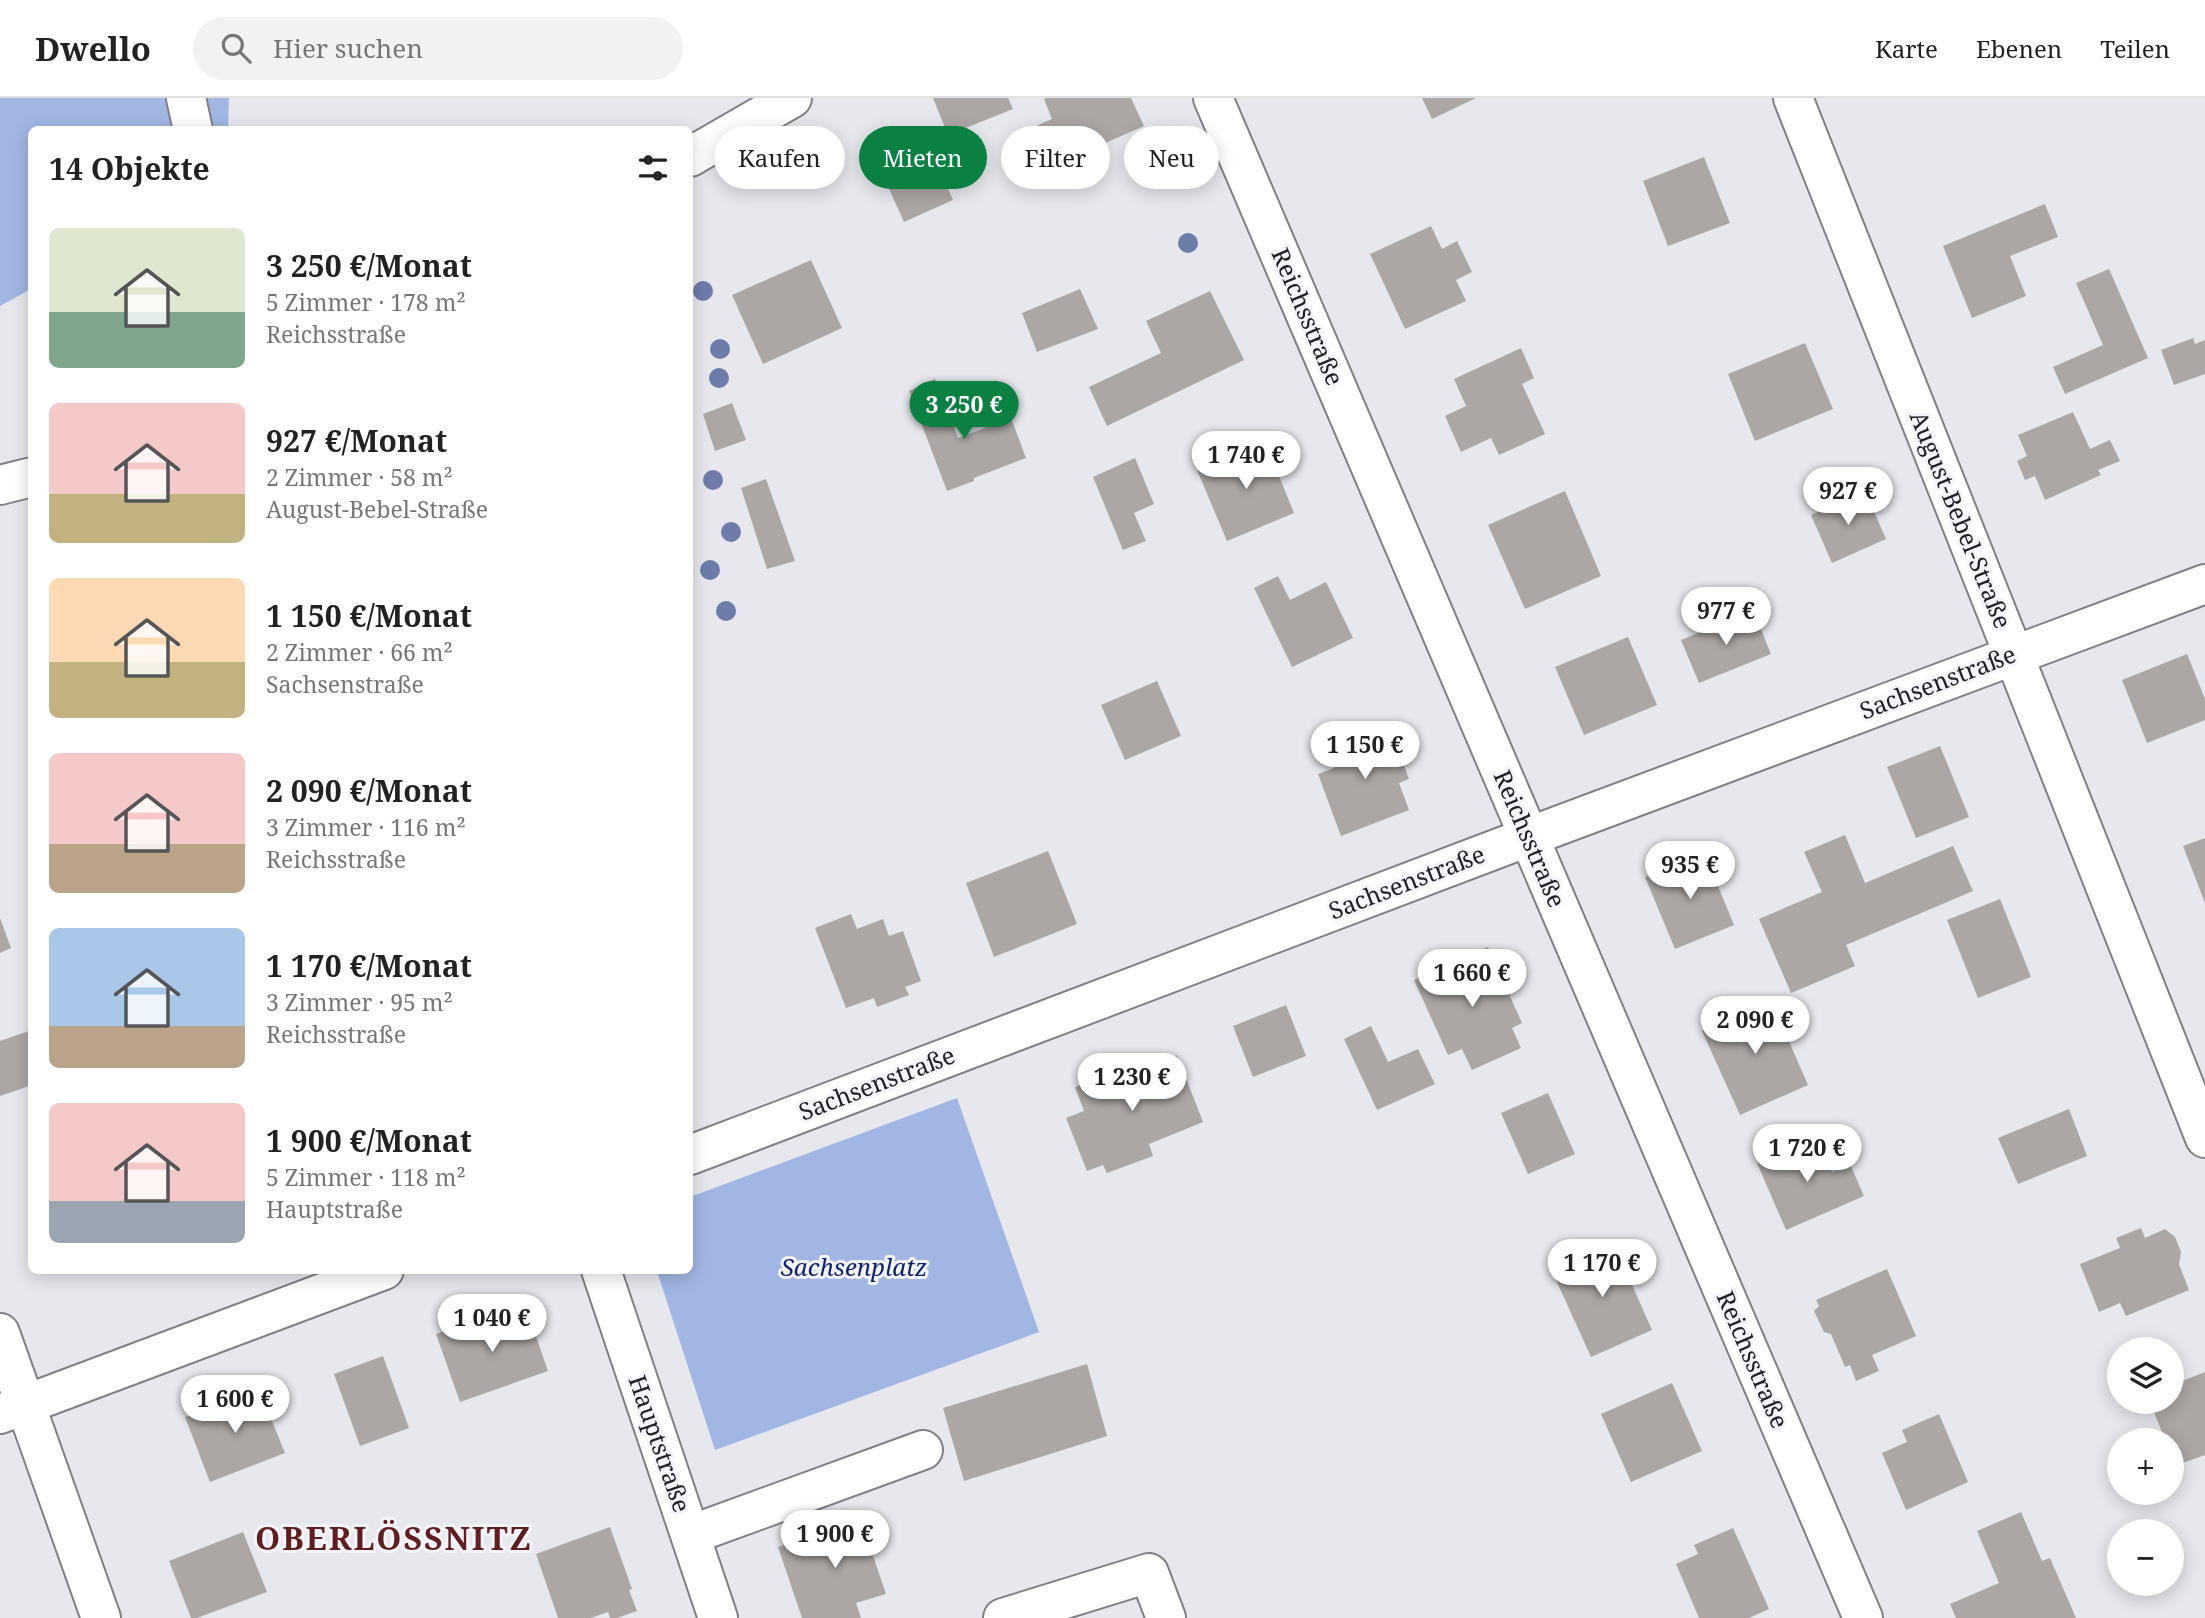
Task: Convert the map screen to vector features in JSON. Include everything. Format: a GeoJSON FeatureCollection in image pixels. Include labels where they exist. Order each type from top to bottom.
{"type":"FeatureCollection","features":[{"type":"Feature","properties":{"kind":"street"},"geometry":{"type":"LineString","coordinates":[[186,98],[192,126]]}},
{"type":"Feature","properties":{"kind":"street"},"geometry":{"type":"LineString","coordinates":[[693,155],[792,98]]}},
{"type":"Feature","properties":{"kind":"street","name":"Reichsstraße"},"geometry":{"type":"LineString","coordinates":[[1213,98],[1863,1618]]}},
{"type":"Feature","properties":{"kind":"street","name":"August-Bebel-Straße"},"geometry":{"type":"LineString","coordinates":[[1793,98],[2205,1138]]}},
{"type":"Feature","properties":{"kind":"street"},"geometry":{"type":"LineString","coordinates":[[0,485],[28,478]]}},
{"type":"Feature","properties":{"kind":"street","name":"Sachsenstraße"},"geometry":{"type":"LineString","coordinates":[[693,1154],[2205,584]]}},
{"type":"Feature","properties":{"kind":"street"},"geometry":{"type":"LineString","coordinates":[[13,1410],[372,1274]]}},
{"type":"Feature","properties":{"kind":"street","name":"Hauptstraße"},"geometry":{"type":"LineString","coordinates":[[602,1274],[718,1618]]}},
{"type":"Feature","properties":{"kind":"street"},"geometry":{"type":"LineString","coordinates":[[0,1333],[13,1410],[101,1618]]}},
{"type":"Feature","properties":{"kind":"street"},"geometry":{"type":"LineString","coordinates":[[690,1535],[923,1450]]}},
{"type":"Feature","properties":{"kind":"street"},"geometry":{"type":"LineString","coordinates":[[1003,1618],[1149,1573],[1167,1618]]}},
{"type":"Feature","properties":{"kind":"green space"},"geometry":{"type":"Polygon","coordinates":[[[0,98],[229,98],[228,126],[28,126],[28,291],[0,306],[0,98]]]}},
{"type":"Feature","properties":{"kind":"green space","name":"Sachsenplatz"},"geometry":{"type":"Polygon","coordinates":[[[957,1098],[1039,1332],[715,1450],[658,1274],[693,1274],[693,1196],[957,1098]]]}},
{"type":"Feature","properties":{"kind":"building"},"geometry":{"type":"Polygon","coordinates":[[[933,98],[1008,98],[1013,109],[970,126],[944,126],[933,98]]]}},
{"type":"Feature","properties":{"kind":"building"},"geometry":{"type":"Polygon","coordinates":[[[1131,98],[1144,126],[1124,126],[1124,135],[1110,141],[1110,126],[1036,126],[1052,119],[1044,99],[1131,98]]]}},
{"type":"Feature","properties":{"kind":"building"},"geometry":{"type":"Polygon","coordinates":[[[1422,98],[1476,98],[1432,119],[1422,98]]]}},
{"type":"Feature","properties":{"kind":"building"},"geometry":{"type":"Polygon","coordinates":[[[1704,157],[1730,223],[1668,246],[1643,181],[1704,157]]]}},
{"type":"Feature","properties":{"kind":"building"},"geometry":{"type":"Polygon","coordinates":[[[889,189],[948,189],[953,200],[904,222],[889,189]]]}},
{"type":"Feature","properties":{"kind":"building"},"geometry":{"type":"Polygon","coordinates":[[[2045,204],[2058,237],[2010,256],[2026,296],[1972,318],[1943,246],[2045,204]]]}},
{"type":"Feature","properties":{"kind":"building"},"geometry":{"type":"Polygon","coordinates":[[[1431,226],[1442,249],[1457,241],[1472,272],[1456,280],[1466,301],[1405,329],[1370,254],[1431,226]]]}},
{"type":"Feature","properties":{"kind":"building"},"geometry":{"type":"Polygon","coordinates":[[[811,260],[842,328],[763,364],[732,295],[811,260]]]}},
{"type":"Feature","properties":{"kind":"building"},"geometry":{"type":"Polygon","coordinates":[[[2109,269],[2148,358],[2065,394],[2053,367],[2103,345],[2076,283],[2109,269]]]}},
{"type":"Feature","properties":{"kind":"building"},"geometry":{"type":"Polygon","coordinates":[[[1080,289],[1098,329],[1037,352],[1022,313],[1080,289]]]}},
{"type":"Feature","properties":{"kind":"building"},"geometry":{"type":"Polygon","coordinates":[[[1210,291],[1244,360],[1107,426],[1089,387],[1161,353],[1146,321],[1210,291]]]}},
{"type":"Feature","properties":{"kind":"building"},"geometry":{"type":"Polygon","coordinates":[[[2193,338],[2195,344],[2205,340],[2205,374],[2174,385],[2161,350],[2193,338]]]}},
{"type":"Feature","properties":{"kind":"building"},"geometry":{"type":"Polygon","coordinates":[[[1805,343],[1833,409],[1755,441],[1728,374],[1805,343]]]}},
{"type":"Feature","properties":{"kind":"building"},"geometry":{"type":"Polygon","coordinates":[[[1521,348],[1534,378],[1522,384],[1545,434],[1499,455],[1491,438],[1461,452],[1445,416],[1466,406],[1454,379],[1521,348]]]}},
{"type":"Feature","properties":{"kind":"building"},"geometry":{"type":"Polygon","coordinates":[[[935,379],[958,438],[1011,418],[1026,458],[947,491],[909,391],[935,379]]]}},
{"type":"Feature","properties":{"kind":"building"},"geometry":{"type":"Polygon","coordinates":[[[732,403],[746,440],[715,451],[703,414],[732,403]]]}},
{"type":"Feature","properties":{"kind":"building"},"geometry":{"type":"Polygon","coordinates":[[[2073,412],[2090,449],[2110,440],[2120,461],[2098,470],[2101,475],[2045,500],[2035,476],[2025,480],[2017,461],[2027,456],[2018,435],[2073,412]]]}},
{"type":"Feature","properties":{"kind":"building"},"geometry":{"type":"Polygon","coordinates":[[[1265,441],[1294,513],[1227,541],[1197,470],[1265,441]]]}},
{"type":"Feature","properties":{"kind":"building"},"geometry":{"type":"Polygon","coordinates":[[[1135,458],[1154,504],[1134,513],[1146,541],[1123,550],[1093,477],[1135,458]]]}},
{"type":"Feature","properties":{"kind":"building"},"geometry":{"type":"Polygon","coordinates":[[[766,479],[795,561],[767,569],[741,488],[766,479]]]}},
{"type":"Feature","properties":{"kind":"building"},"geometry":{"type":"Polygon","coordinates":[[[1565,491],[1601,576],[1525,609],[1488,525],[1565,491]]]}},
{"type":"Feature","properties":{"kind":"building"},"geometry":{"type":"Polygon","coordinates":[[[1865,491],[1886,539],[1832,563],[1811,515],[1865,491]]]}},
{"type":"Feature","properties":{"kind":"building"},"geometry":{"type":"Polygon","coordinates":[[[1278,576],[1290,600],[1326,582],[1353,638],[1292,667],[1254,588],[1278,576]]]}},
{"type":"Feature","properties":{"kind":"building"},"geometry":{"type":"Polygon","coordinates":[[[1753,610],[1771,654],[1699,683],[1681,640],[1753,610]]]}},
{"type":"Feature","properties":{"kind":"building"},"geometry":{"type":"Polygon","coordinates":[[[1628,637],[1657,705],[1584,735],[1555,667],[1628,637]]]}},
{"type":"Feature","properties":{"kind":"building"},"geometry":{"type":"Polygon","coordinates":[[[2187,654],[2205,699],[2205,720],[2147,743],[2122,680],[2187,654]]]}},
{"type":"Feature","properties":{"kind":"building"},"geometry":{"type":"Polygon","coordinates":[[[1157,681],[1181,736],[1125,760],[1101,705],[1157,681]]]}},
{"type":"Feature","properties":{"kind":"building"},"geometry":{"type":"Polygon","coordinates":[[[1389,725],[1409,779],[1399,783],[1409,810],[1341,836],[1318,774],[1334,768],[1327,749],[1389,725]]]}},
{"type":"Feature","properties":{"kind":"building"},"geometry":{"type":"Polygon","coordinates":[[[1940,746],[1969,817],[1916,838],[1887,767],[1940,746]]]}},
{"type":"Feature","properties":{"kind":"building"},"geometry":{"type":"Polygon","coordinates":[[[1845,835],[1865,883],[1953,846],[1973,891],[1846,945],[1855,966],[1791,993],[1759,919],[1822,892],[1804,852],[1845,835]]]}},
{"type":"Feature","properties":{"kind":"building"},"geometry":{"type":"Polygon","coordinates":[[[2205,838],[2205,903],[2183,846],[2205,838]]]}},
{"type":"Feature","properties":{"kind":"building"},"geometry":{"type":"Polygon","coordinates":[[[1048,851],[1077,924],[994,957],[966,883],[1048,851]]]}},
{"type":"Feature","properties":{"kind":"building"},"geometry":{"type":"Polygon","coordinates":[[[1704,852],[1734,925],[1675,949],[1645,877],[1704,852]]]}},
{"type":"Feature","properties":{"kind":"building"},"geometry":{"type":"Polygon","coordinates":[[[2000,899],[2031,977],[1978,998],[1947,920],[2000,899]]]}},
{"type":"Feature","properties":{"kind":"building"},"geometry":{"type":"Polygon","coordinates":[[[851,914],[857,929],[883,919],[889,936],[903,931],[921,981],[905,987],[909,995],[877,1007],[874,998],[846,1008],[815,928],[851,914]]]}},
{"type":"Feature","properties":{"kind":"building"},"geometry":{"type":"Polygon","coordinates":[[[0,918],[11,948],[0,953],[0,918]]]}},
{"type":"Feature","properties":{"kind":"building"},"geometry":{"type":"Polygon","coordinates":[[[1488,947],[1522,1023],[1512,1028],[1521,1048],[1472,1070],[1462,1049],[1448,1055],[1414,980],[1488,947]]]}},
{"type":"Feature","properties":{"kind":"building"},"geometry":{"type":"Polygon","coordinates":[[[1771,1000],[1808,1085],[1740,1115],[1702,1031],[1728,1019],[1724,1010],[1743,1001],[1747,1011],[1771,1000]]]}},
{"type":"Feature","properties":{"kind":"building"},"geometry":{"type":"Polygon","coordinates":[[[1286,1005],[1306,1056],[1253,1077],[1233,1026],[1286,1005]]]}},
{"type":"Feature","properties":{"kind":"building"},"geometry":{"type":"Polygon","coordinates":[[[1371,1026],[1388,1062],[1418,1049],[1435,1084],[1377,1110],[1344,1039],[1371,1026]]]}},
{"type":"Feature","properties":{"kind":"building"},"geometry":{"type":"Polygon","coordinates":[[[28,1031],[28,1086],[0,1096],[0,1041],[28,1031]]]}},
{"type":"Feature","properties":{"kind":"building"},"geometry":{"type":"Polygon","coordinates":[[[1177,1055],[1203,1122],[1149,1144],[1153,1156],[1107,1173],[1103,1165],[1087,1171],[1066,1118],[1084,1111],[1075,1087],[1142,1061],[1145,1068],[1177,1055]]]}},
{"type":"Feature","properties":{"kind":"building"},"geometry":{"type":"Polygon","coordinates":[[[1548,1093],[1575,1154],[1528,1174],[1501,1113],[1548,1093]]]}},
{"type":"Feature","properties":{"kind":"building"},"geometry":{"type":"Polygon","coordinates":[[[2069,1109],[2087,1156],[2018,1184],[1998,1138],[2069,1109]]]}},
{"type":"Feature","properties":{"kind":"building"},"geometry":{"type":"Polygon","coordinates":[[[1817,1138],[1832,1172],[1850,1164],[1864,1196],[1786,1230],[1757,1163],[1817,1138]]]}},
{"type":"Feature","properties":{"kind":"building"},"geometry":{"type":"Polygon","coordinates":[[[2141,1228],[2145,1238],[2165,1229],[2175,1237],[2181,1252],[2179,1264],[2189,1290],[2126,1316],[2120,1303],[2099,1312],[2080,1264],[2120,1248],[2116,1238],[2141,1228]]]}},
{"type":"Feature","properties":{"kind":"building"},"geometry":{"type":"Polygon","coordinates":[[[1613,1242],[1652,1330],[1591,1357],[1551,1269],[1613,1242]]]}},
{"type":"Feature","properties":{"kind":"building"},"geometry":{"type":"Polygon","coordinates":[[[1887,1269],[1916,1336],[1872,1355],[1879,1371],[1856,1381],[1850,1365],[1845,1367],[1831,1334],[1824,1332],[1814,1311],[1819,1306],[1816,1300],[1887,1269]]]}},
{"type":"Feature","properties":{"kind":"building"},"geometry":{"type":"Polygon","coordinates":[[[526,1307],[548,1371],[460,1402],[436,1334],[465,1324],[467,1329],[526,1307]]]}},
{"type":"Feature","properties":{"kind":"building"},"geometry":{"type":"Polygon","coordinates":[[[383,1356],[409,1428],[360,1446],[334,1374],[383,1356]]]}},
{"type":"Feature","properties":{"kind":"building"},"geometry":{"type":"Polygon","coordinates":[[[1087,1364],[1107,1436],[964,1481],[943,1408],[1087,1364]]]}},
{"type":"Feature","properties":{"kind":"building"},"geometry":{"type":"Polygon","coordinates":[[[2205,1372],[2205,1455],[2184,1462],[2184,1428],[2160,1428],[2155,1414],[2184,1414],[2184,1380],[2205,1372]]]}},
{"type":"Feature","properties":{"kind":"building"},"geometry":{"type":"Polygon","coordinates":[[[1672,1383],[1702,1451],[1631,1482],[1601,1414],[1672,1383]]]}},
{"type":"Feature","properties":{"kind":"building"},"geometry":{"type":"Polygon","coordinates":[[[259,1389],[285,1453],[210,1482],[185,1417],[259,1389]]]}},
{"type":"Feature","properties":{"kind":"building"},"geometry":{"type":"Polygon","coordinates":[[[1939,1414],[1968,1482],[1906,1510],[1882,1453],[1907,1442],[1902,1430],[1939,1414]]]}},
{"type":"Feature","properties":{"kind":"building"},"geometry":{"type":"Polygon","coordinates":[[[2021,1512],[2042,1561],[2050,1558],[2076,1618],[1956,1618],[1950,1604],[1999,1583],[1977,1531],[2021,1512]]]}},
{"type":"Feature","properties":{"kind":"building"},"geometry":{"type":"Polygon","coordinates":[[[872,1516],[883,1547],[871,1550],[886,1594],[856,1603],[861,1618],[802,1618],[778,1547],[872,1516]]]}},
{"type":"Feature","properties":{"kind":"building"},"geometry":{"type":"Polygon","coordinates":[[[610,1527],[637,1611],[617,1618],[610,1618],[608,1612],[591,1618],[558,1618],[536,1554],[610,1527]]]}},
{"type":"Feature","properties":{"kind":"building"},"geometry":{"type":"Polygon","coordinates":[[[1733,1528],[1769,1609],[1749,1618],[1699,1618],[1676,1564],[1698,1554],[1694,1545],[1733,1528]]]}},
{"type":"Feature","properties":{"kind":"building"},"geometry":{"type":"Polygon","coordinates":[[[243,1532],[267,1592],[191,1618],[169,1561],[243,1532]]]}},
{"type":"Feature","properties":{"kind":"district","name":"OBERLÖSSNITZ"},"geometry":{"type":"Point","coordinates":[394,1539]}}]}
